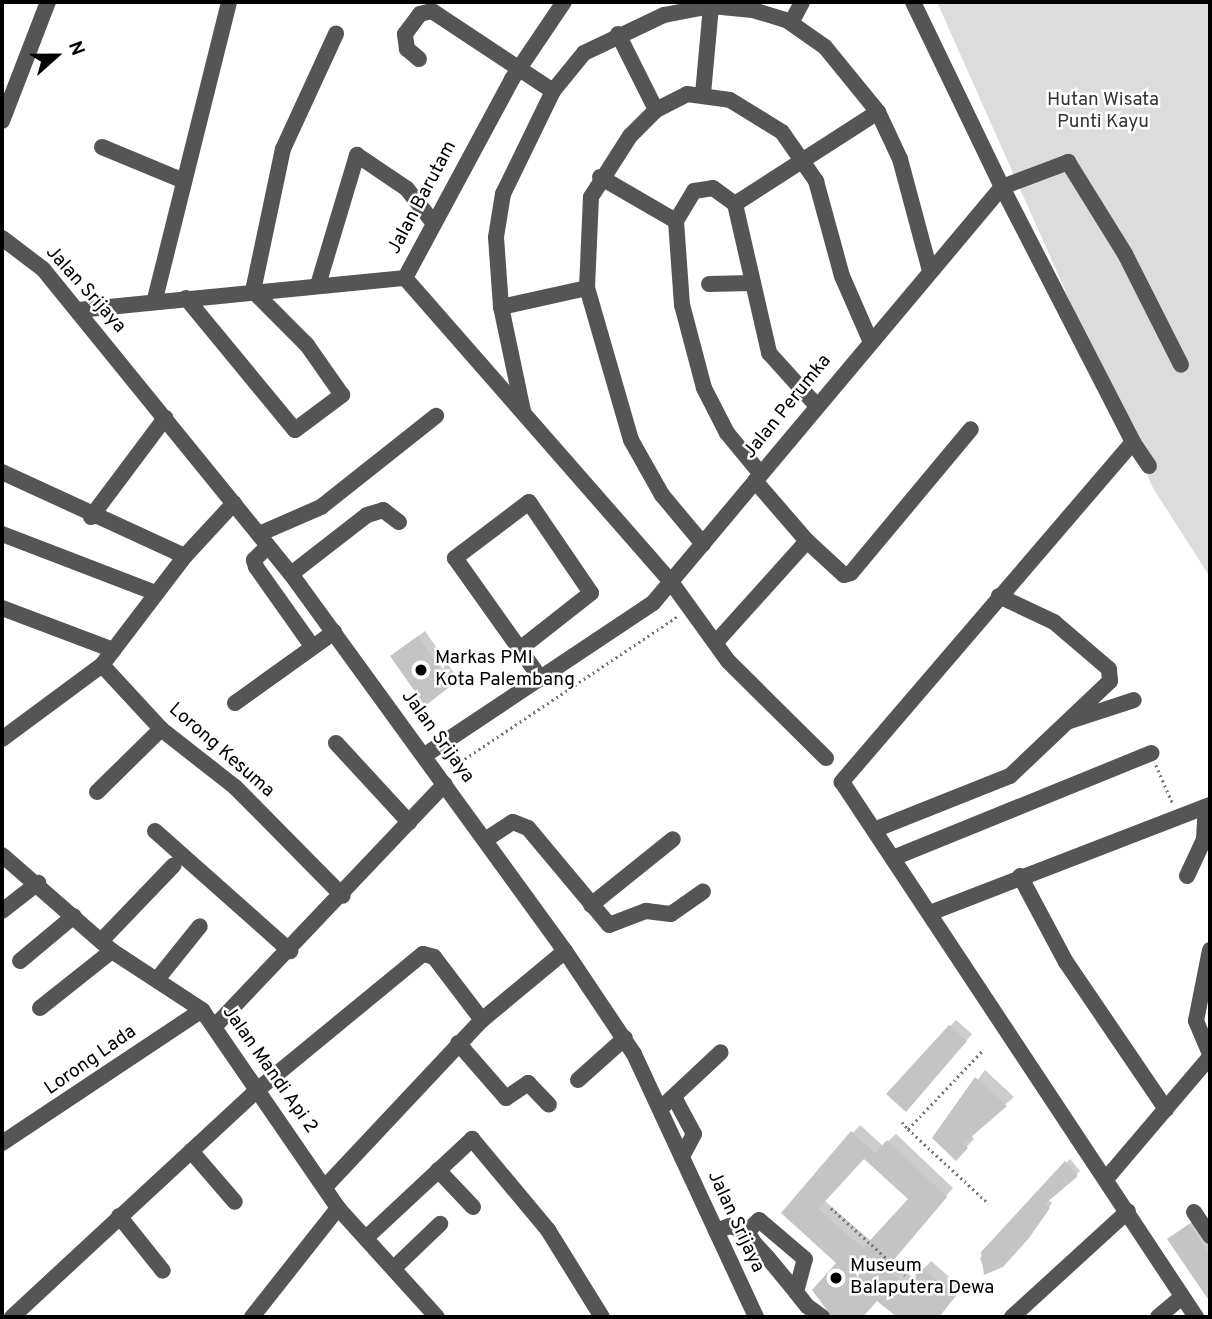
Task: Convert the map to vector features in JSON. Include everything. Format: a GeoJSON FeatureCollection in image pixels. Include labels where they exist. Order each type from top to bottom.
{"type":"FeatureCollection","features":[{"type":"Feature","properties":{"kind":"street"},"geometry":{"type":"LineString","coordinates":[[2,121],[7,93],[48,2]]}},
{"type":"Feature","properties":{"kind":"street"},"geometry":{"type":"LineString","coordinates":[[155,299],[229,2]]}},
{"type":"Feature","properties":{"kind":"street"},"geometry":{"type":"LineString","coordinates":[[792,23],[802,2]]}},
{"type":"Feature","properties":{"kind":"street","name":"Jalan Barutam"},"geometry":{"type":"LineString","coordinates":[[78,310],[155,299],[405,278],[432,220],[561,3]]}},
{"type":"Feature","properties":{"kind":"street"},"geometry":{"type":"LineString","coordinates":[[912,3],[1002,187],[1133,442],[1149,466]]}},
{"type":"Feature","properties":{"kind":"street"},"geometry":{"type":"LineString","coordinates":[[703,94],[711,6]]}},
{"type":"Feature","properties":{"kind":"street"},"geometry":{"type":"LineString","coordinates":[[523,411],[501,307],[496,237],[503,194],[553,90],[584,53],[618,34],[664,15],[711,6],[753,10],[792,23],[853,74],[878,112],[900,159],[929,267]]}},
{"type":"Feature","properties":{"kind":"street"},"geometry":{"type":"LineString","coordinates":[[419,59],[407,49],[405,34],[420,14],[432,11],[553,90]]}},
{"type":"Feature","properties":{"kind":"street"},"geometry":{"type":"LineString","coordinates":[[186,298],[300,430],[342,395],[341,386],[253,290],[283,149],[335,34]]}},
{"type":"Feature","properties":{"kind":"street"},"geometry":{"type":"LineString","coordinates":[[618,34],[656,110]]}},
{"type":"Feature","properties":{"kind":"street"},"geometry":{"type":"LineString","coordinates":[[703,544],[662,495],[631,440],[587,288],[586,227],[600,177],[656,110],[687,94],[703,94],[753,110],[782,132],[803,160],[870,340]]}},
{"type":"Feature","properties":{"kind":"street"},"geometry":{"type":"LineString","coordinates":[[735,204],[878,112]]}},
{"type":"Feature","properties":{"kind":"street"},"geometry":{"type":"LineString","coordinates":[[102,147],[184,181]]}},
{"type":"Feature","properties":{"kind":"street"},"geometry":{"type":"LineString","coordinates":[[318,285],[357,155],[407,189],[432,220]]}},
{"type":"Feature","properties":{"kind":"street"},"geometry":{"type":"LineString","coordinates":[[1002,187],[1068,162],[1125,254],[1181,366]]}},
{"type":"Feature","properties":{"kind":"street"},"geometry":{"type":"LineString","coordinates":[[600,177],[676,220]]}},
{"type":"Feature","properties":{"kind":"street","name":"Jalan Perumka"},"geometry":{"type":"LineString","coordinates":[[425,755],[653,603],[929,267],[1002,187]]}},
{"type":"Feature","properties":{"kind":"street"},"geometry":{"type":"LineString","coordinates":[[817,405],[769,353],[735,204],[707,188],[682,202],[676,220],[682,306],[704,388],[727,433],[758,477],[807,541],[844,575],[850,573],[971,429]]}},
{"type":"Feature","properties":{"kind":"street","name":"Jalan Srijaya"},"geometry":{"type":"LineString","coordinates":[[2,238],[43,269],[234,503],[425,755],[565,951],[625,1038],[756,1317]]}},
{"type":"Feature","properties":{"kind":"street"},"geometry":{"type":"LineString","coordinates":[[405,278],[671,582],[718,640],[728,661],[826,758]]}},
{"type":"Feature","properties":{"kind":"street"},"geometry":{"type":"LineString","coordinates":[[709,284],[751,283]]}},
{"type":"Feature","properties":{"kind":"street"},"geometry":{"type":"LineString","coordinates":[[501,307],[587,288]]}},
{"type":"Feature","properties":{"kind":"street"},"geometry":{"type":"LineString","coordinates":[[313,646],[256,567],[254,560],[263,540],[321,507],[436,416]]}},
{"type":"Feature","properties":{"kind":"street"},"geometry":{"type":"LineString","coordinates":[[92,517],[165,418]]}},
{"type":"Feature","properties":{"kind":"street"},"geometry":{"type":"LineString","coordinates":[[1133,442],[845,772],[842,782],[1196,1317]]}},
{"type":"Feature","properties":{"kind":"street"},"geometry":{"type":"LineString","coordinates":[[2,472],[92,517],[185,556]]}},
{"type":"Feature","properties":{"kind":"street"},"geometry":{"type":"LineString","coordinates":[[521,648],[591,593],[529,502],[455,554],[541,679]]}},
{"type":"Feature","properties":{"kind":"street"},"geometry":{"type":"LineString","coordinates":[[2,739],[102,665],[185,556],[234,503]]}},
{"type":"Feature","properties":{"kind":"street"},"geometry":{"type":"LineString","coordinates":[[290,574],[366,515],[383,510],[399,522]]}},
{"type":"Feature","properties":{"kind":"street"},"geometry":{"type":"LineString","coordinates":[[2,534],[156,593]]}},
{"type":"Feature","properties":{"kind":"street"},"geometry":{"type":"LineString","coordinates":[[718,640],[807,541]]}},
{"type":"Feature","properties":{"kind":"street"},"geometry":{"type":"LineString","coordinates":[[874,830],[1010,776],[1110,681],[1110,669],[1054,622],[999,596]]}},
{"type":"Feature","properties":{"kind":"street"},"geometry":{"type":"LineString","coordinates":[[2,608],[113,650]]}},
{"type":"Feature","properties":{"kind":"street"},"geometry":{"type":"LineString","coordinates":[[235,703],[334,632]]}},
{"type":"Feature","properties":{"kind":"street","name":"Lorong Kesuma"},"geometry":{"type":"LineString","coordinates":[[102,665],[161,729],[234,787],[343,897]]}},
{"type":"Feature","properties":{"kind":"street"},"geometry":{"type":"LineString","coordinates":[[1063,723],[1134,700]]}},
{"type":"Feature","properties":{"kind":"street"},"geometry":{"type":"LineString","coordinates":[[97,792],[161,729]]}},
{"type":"Feature","properties":{"kind":"street"},"geometry":{"type":"LineString","coordinates":[[336,743],[409,822]]}},
{"type":"Feature","properties":{"kind":"street"},"geometry":{"type":"LineString","coordinates":[[893,858],[1150,752]]}},
{"type":"Feature","properties":{"kind":"street"},"geometry":{"type":"LineString","coordinates":[[216,1026],[343,897],[442,780]]}},
{"type":"Feature","properties":{"kind":"street"},"geometry":{"type":"LineString","coordinates":[[930,913],[1020,876],[1208,806],[1204,840],[1187,876]]}},
{"type":"Feature","properties":{"kind":"street"},"geometry":{"type":"LineString","coordinates":[[485,840],[521,823],[591,905],[612,925],[646,911],[671,914],[703,892]]}},
{"type":"Feature","properties":{"kind":"street"},"geometry":{"type":"LineString","coordinates":[[155,831],[290,951]]}},
{"type":"Feature","properties":{"kind":"street"},"geometry":{"type":"LineString","coordinates":[[591,905],[673,839]]}},
{"type":"Feature","properties":{"kind":"street","name":"Jalan Mandi Api 2"},"geometry":{"type":"LineString","coordinates":[[2,855],[38,883],[107,946],[159,977],[202,1010],[216,1026],[256,1091],[338,1208],[437,1317]]}},
{"type":"Feature","properties":{"kind":"street"},"geometry":{"type":"LineString","coordinates":[[40,1008],[107,946],[174,865]]}},
{"type":"Feature","properties":{"kind":"street"},"geometry":{"type":"LineString","coordinates":[[1020,876],[1066,962],[1166,1109]]}},
{"type":"Feature","properties":{"kind":"street"},"geometry":{"type":"LineString","coordinates":[[2,911],[38,883]]}},
{"type":"Feature","properties":{"kind":"street"},"geometry":{"type":"LineString","coordinates":[[20,961],[74,916]]}},
{"type":"Feature","properties":{"kind":"street"},"geometry":{"type":"LineString","coordinates":[[159,977],[200,926]]}},
{"type":"Feature","properties":{"kind":"street"},"geometry":{"type":"LineString","coordinates":[[1106,1179],[1210,1056],[1196,1020],[1210,950]]}},
{"type":"Feature","properties":{"kind":"street"},"geometry":{"type":"LineString","coordinates":[[325,1187],[458,1043],[565,951]]}},
{"type":"Feature","properties":{"kind":"street"},"geometry":{"type":"LineString","coordinates":[[12,1317],[256,1091],[423,954],[434,957],[482,1020]]}},
{"type":"Feature","properties":{"kind":"street","name":"Lorong Lada"},"geometry":{"type":"LineString","coordinates":[[2,1143],[202,1010]]}},
{"type":"Feature","properties":{"kind":"street"},"geometry":{"type":"LineString","coordinates":[[578,1080],[625,1038]]}},
{"type":"Feature","properties":{"kind":"street"},"geometry":{"type":"LineString","coordinates":[[458,1043],[506,1098],[528,1083],[549,1105]]}},
{"type":"Feature","properties":{"kind":"street"},"geometry":{"type":"LineString","coordinates":[[660,1110],[721,1052]]}},
{"type":"Feature","properties":{"kind":"street"},"geometry":{"type":"LineString","coordinates":[[674,1097],[694,1134],[682,1157]]}},
{"type":"Feature","properties":{"kind":"street"},"geometry":{"type":"LineString","coordinates":[[367,1237],[474,1140],[548,1230],[602,1317]]}},
{"type":"Feature","properties":{"kind":"street"},"geometry":{"type":"LineString","coordinates":[[191,1151],[235,1202]]}},
{"type":"Feature","properties":{"kind":"street"},"geometry":{"type":"LineString","coordinates":[[438,1170],[473,1207]]}},
{"type":"Feature","properties":{"kind":"street"},"geometry":{"type":"LineString","coordinates":[[252,1317],[338,1208]]}},
{"type":"Feature","properties":{"kind":"street"},"geometry":{"type":"LineString","coordinates":[[1012,1317],[1128,1211]]}},
{"type":"Feature","properties":{"kind":"street"},"geometry":{"type":"LineString","coordinates":[[1194,1212],[1210,1236]]}},
{"type":"Feature","properties":{"kind":"street"},"geometry":{"type":"LineString","coordinates":[[119,1216],[163,1271]]}},
{"type":"Feature","properties":{"kind":"street"},"geometry":{"type":"LineString","coordinates":[[747,1233],[761,1221],[802,1254],[806,1268],[796,1292]]}},
{"type":"Feature","properties":{"kind":"street"},"geometry":{"type":"LineString","coordinates":[[394,1268],[440,1224]]}},
{"type":"Feature","properties":{"kind":"street"},"geometry":{"type":"LineString","coordinates":[[716,1231],[730,1226],[747,1233],[796,1292],[822,1317]]}},
{"type":"Feature","properties":{"kind":"street"},"geometry":{"type":"LineString","coordinates":[[1158,1317],[1182,1297]]}},
{"type":"Feature","properties":{"kind":"path"},"geometry":{"type":"LineString","coordinates":[[442,780],[691,607]]}},
{"type":"Feature","properties":{"kind":"path"},"geometry":{"type":"LineString","coordinates":[[1150,752],[1178,818]]}},
{"type":"Feature","properties":{"kind":"path"},"geometry":{"type":"LineString","coordinates":[[908,1129],[984,1049]]}},
{"type":"Feature","properties":{"kind":"path"},"geometry":{"type":"LineString","coordinates":[[902,1122],[989,1204]]}},
{"type":"Feature","properties":{"kind":"path"},"geometry":{"type":"LineString","coordinates":[[831,1208],[905,1275]]}},
{"type":"Feature","properties":{"kind":"green space","name":"Hutan Wisata Punti Kayu"},"geometry":{"type":"Polygon","coordinates":[[[937,2],[1210,2],[1210,577],[1153,488],[937,2]]]}},
{"type":"Feature","properties":{"kind":"building","name":"Markas PMI Kota Palembang"},"geometry":{"type":"Polygon","coordinates":[[[418,636],[452,685],[425,706],[390,656],[418,636]]]}},
{"type":"Feature","properties":{"kind":"building"},"geometry":{"type":"Polygon","coordinates":[[[949,1025],[967,1041],[906,1112],[886,1094],[949,1025]]]}},
{"type":"Feature","properties":{"kind":"building"},"geometry":{"type":"Polygon","coordinates":[[[975,1077],[1007,1106],[963,1144],[968,1148],[956,1161],[932,1138],[975,1077]]]}},
{"type":"Feature","properties":{"kind":"building"},"geometry":{"type":"Polygon","coordinates":[[[851,1131],[875,1153],[887,1140],[947,1197],[887,1268],[906,1286],[922,1267],[956,1296],[939,1317],[897,1317],[877,1301],[863,1317],[832,1317],[812,1290],[836,1263],[781,1213],[851,1131]],[[864,1159],[818,1209],[863,1248],[908,1199],[864,1159]]]}},
{"type":"Feature","properties":{"kind":"building"},"geometry":{"type":"Polygon","coordinates":[[[1065,1161],[1078,1176],[1045,1204],[1050,1208],[1029,1238],[1003,1267],[984,1275],[981,1252],[1065,1161]]]}},
{"type":"Feature","properties":{"kind":"building"},"geometry":{"type":"Polygon","coordinates":[[[1189,1224],[1210,1255],[1210,1302],[1167,1239],[1189,1224]]]}},
{"type":"Feature","properties":{"kind":"place","name":"Markas PMI Kota Palembang"},"geometry":{"type":"Point","coordinates":[421,670]}},
{"type":"Feature","properties":{"kind":"place","name":"Museum Balaputera Dewa"},"geometry":{"type":"Point","coordinates":[836,1278]}}]}
